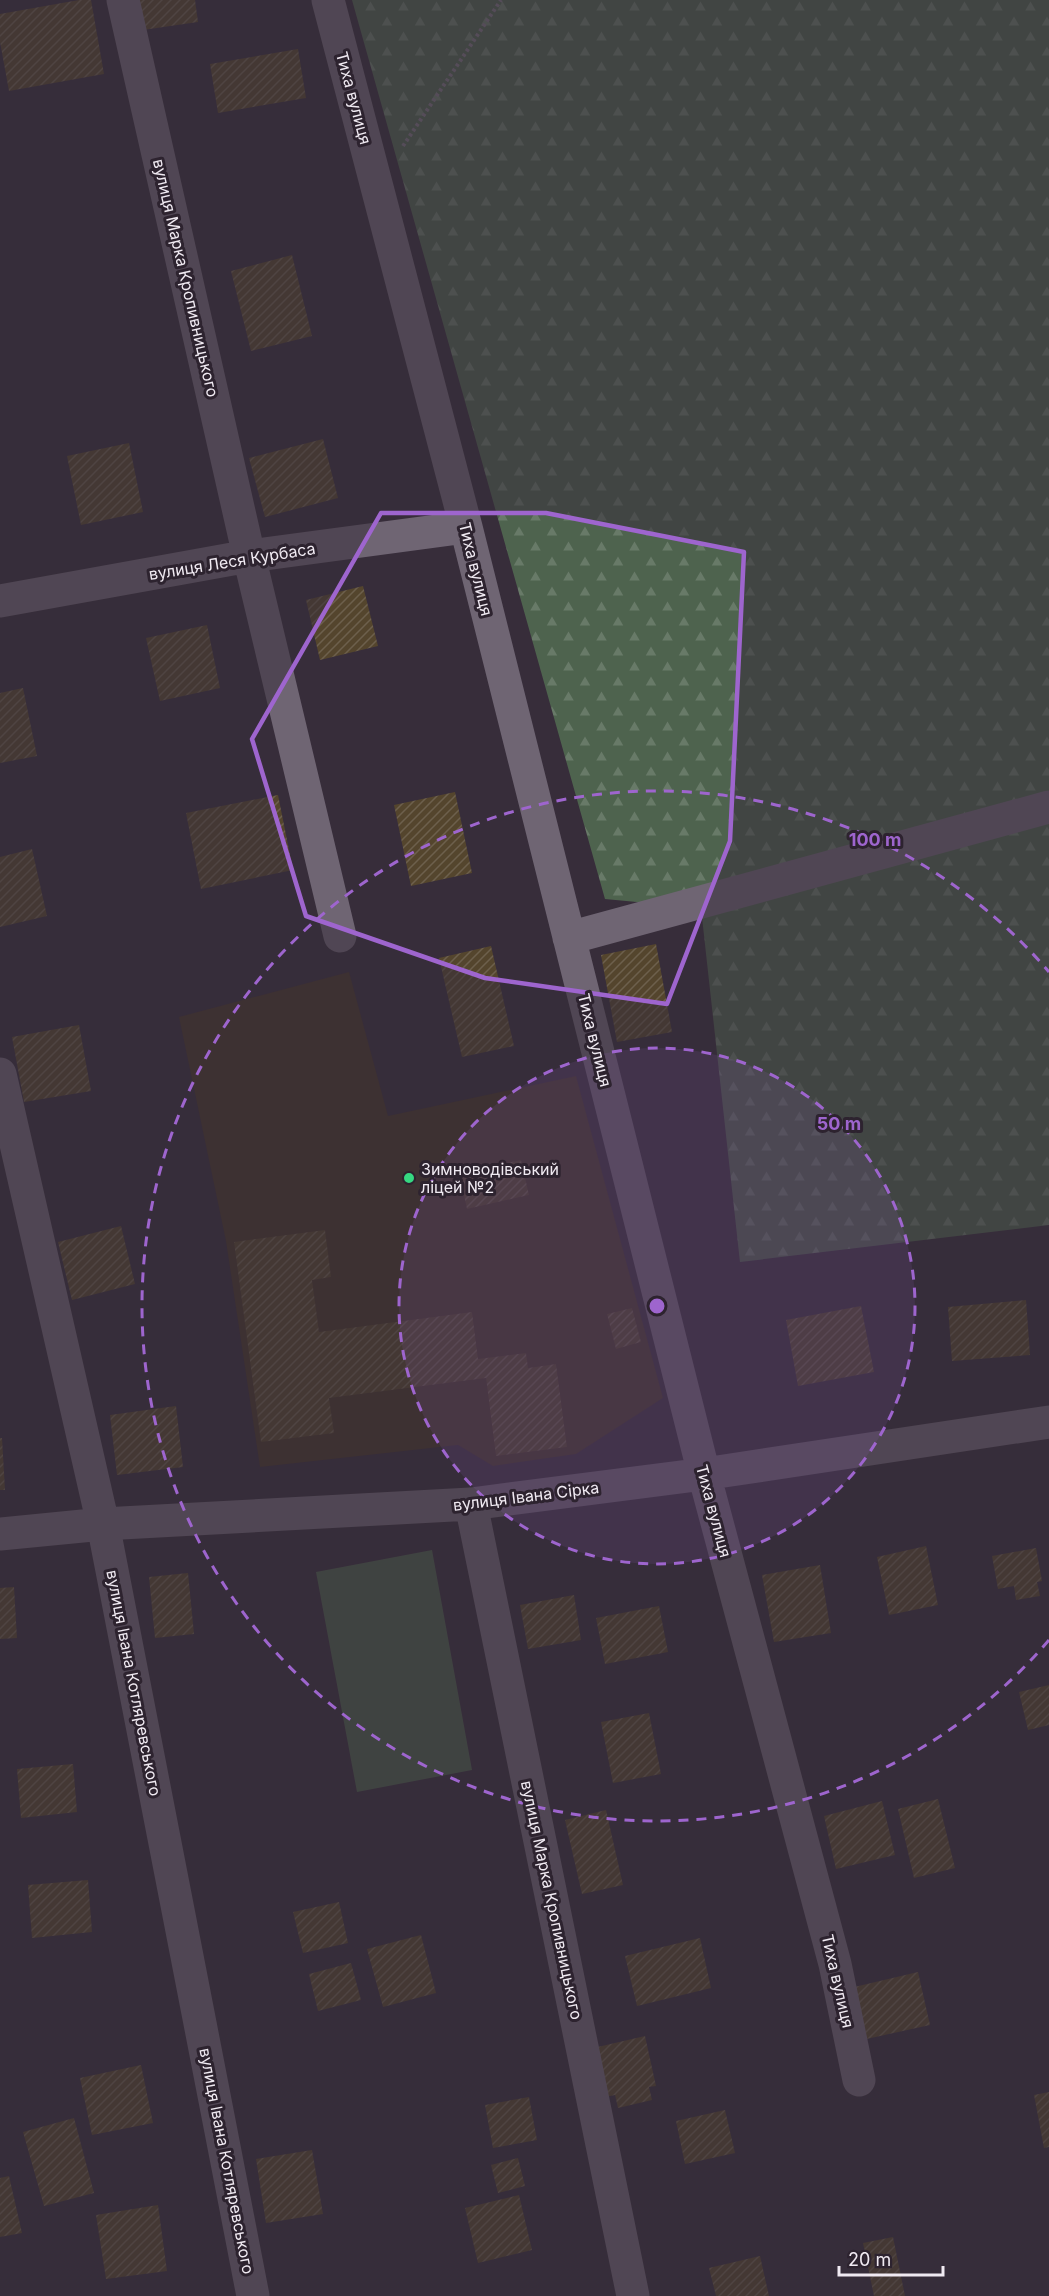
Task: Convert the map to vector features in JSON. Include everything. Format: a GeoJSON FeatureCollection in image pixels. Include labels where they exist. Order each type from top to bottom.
{"type":"FeatureCollection","features":[{"type":"Feature","properties":{"kind":"street","name":"вулиця Марка Кропивницького"},"geometry":{"type":"LineString","coordinates":[[123,0],[249,555],[340,936]]}},
{"type":"Feature","properties":{"kind":"street","name":"Тиха вулиця"},"geometry":{"type":"LineString","coordinates":[[328,0],[466,527],[704,1474],[836,1964],[859,2080]]}},
{"type":"Feature","properties":{"kind":"street","name":"вулиця Леся Курбаса"},"geometry":{"type":"LineString","coordinates":[[0,601],[249,555],[466,527]]}},
{"type":"Feature","properties":{"kind":"street"},"geometry":{"type":"LineString","coordinates":[[569,938],[1049,807]]}},
{"type":"Feature","properties":{"kind":"street","name":"вулиця Івана Котляревського"},"geometry":{"type":"LineString","coordinates":[[0,1074],[103,1524],[253,2296]]}},
{"type":"Feature","properties":{"kind":"street","name":"вулиця Івана Сірка"},"geometry":{"type":"LineString","coordinates":[[0,1534],[103,1524],[471,1503],[704,1474],[1049,1422]]}},
{"type":"Feature","properties":{"kind":"street","name":"вулиця Марка Кропивницького"},"geometry":{"type":"LineString","coordinates":[[471,1503],[633,2296]]}},
{"type":"Feature","properties":{"kind":"path"},"geometry":{"type":"LineString","coordinates":[[377,185],[501,0]]}},
{"type":"Feature","properties":{"kind":"highlighted area"},"geometry":{"type":"Polygon","coordinates":[[[381,513],[546,513],[744,552],[730,841],[667,1004],[485,978],[306,916],[252,739],[381,513]]]}},
{"type":"Feature","properties":{"kind":"shaded area","name":"Зимноводівський ліцей №2"},"geometry":{"type":"Polygon","coordinates":[[[349,972],[388,1116],[576,1076],[663,1398],[576,1454],[493,1466],[458,1445],[260,1467],[226,1241],[179,1017],[349,972]]]}},
{"type":"Feature","properties":{"kind":"green space"},"geometry":{"type":"Polygon","coordinates":[[[352,0],[1049,0],[1049,1225],[740,1262],[701,908],[605,899],[352,0]]]}},
{"type":"Feature","properties":{"kind":"green space"},"geometry":{"type":"Polygon","coordinates":[[[432,1550],[472,1770],[357,1792],[316,1572],[432,1550]]]}},
{"type":"Feature","properties":{"kind":"building"},"geometry":{"type":"Polygon","coordinates":[[[79,0],[91,0],[104,74],[9,91],[0,42],[0,14],[79,0]]]}},
{"type":"Feature","properties":{"kind":"building"},"geometry":{"type":"Polygon","coordinates":[[[132,0],[195,0],[198,22],[136,31],[132,0]]]}},
{"type":"Feature","properties":{"kind":"building"},"geometry":{"type":"Polygon","coordinates":[[[298,49],[306,98],[218,113],[210,64],[298,49]]]}},
{"type":"Feature","properties":{"kind":"building"},"geometry":{"type":"Polygon","coordinates":[[[292,255],[312,336],[251,351],[231,271],[292,255]]]}},
{"type":"Feature","properties":{"kind":"building"},"geometry":{"type":"Polygon","coordinates":[[[323,439],[338,498],[265,517],[249,458],[323,439]]]}},
{"type":"Feature","properties":{"kind":"building"},"geometry":{"type":"Polygon","coordinates":[[[129,443],[143,512],[81,525],[67,456],[129,443]]]}},
{"type":"Feature","properties":{"kind":"building"},"geometry":{"type":"Polygon","coordinates":[[[363,586],[378,646],[320,660],[306,600],[363,586]]]}},
{"type":"Feature","properties":{"kind":"building"},"geometry":{"type":"Polygon","coordinates":[[[207,625],[220,688],[160,701],[146,638],[207,625]]]}},
{"type":"Feature","properties":{"kind":"building"},"geometry":{"type":"Polygon","coordinates":[[[23,688],[37,756],[0,763],[0,693],[23,688]]]}},
{"type":"Feature","properties":{"kind":"building"},"geometry":{"type":"Polygon","coordinates":[[[455,792],[472,873],[411,886],[394,805],[455,792]]]}},
{"type":"Feature","properties":{"kind":"building"},"geometry":{"type":"Polygon","coordinates":[[[278,795],[293,870],[201,889],[186,813],[278,795]]]}},
{"type":"Feature","properties":{"kind":"building"},"geometry":{"type":"Polygon","coordinates":[[[32,849],[47,916],[0,927],[0,857],[32,849]]]}},
{"type":"Feature","properties":{"kind":"building"},"geometry":{"type":"Polygon","coordinates":[[[656,944],[672,1032],[617,1042],[601,955],[656,944]]]}},
{"type":"Feature","properties":{"kind":"building"},"geometry":{"type":"Polygon","coordinates":[[[491,946],[514,1046],[462,1057],[439,958],[491,946]]]}},
{"type":"Feature","properties":{"kind":"building"},"geometry":{"type":"Polygon","coordinates":[[[79,1025],[91,1091],[24,1102],[12,1037],[79,1025]]]}},
{"type":"Feature","properties":{"kind":"building"},"geometry":{"type":"Polygon","coordinates":[[[521,1160],[529,1195],[467,1209],[459,1173],[521,1160]]]}},
{"type":"Feature","properties":{"kind":"building"},"geometry":{"type":"Polygon","coordinates":[[[121,1226],[135,1284],[72,1300],[58,1242],[121,1226]]]}},
{"type":"Feature","properties":{"kind":"building"},"geometry":{"type":"Polygon","coordinates":[[[325,1230],[331,1277],[312,1280],[319,1332],[472,1312],[478,1359],[526,1353],[528,1368],[556,1364],[567,1447],[496,1456],[486,1378],[329,1398],[334,1433],[261,1442],[234,1242],[325,1230]]]}},
{"type":"Feature","properties":{"kind":"building"},"geometry":{"type":"Polygon","coordinates":[[[1026,1300],[1030,1355],[952,1361],[948,1307],[1026,1300]]]}},
{"type":"Feature","properties":{"kind":"building"},"geometry":{"type":"Polygon","coordinates":[[[861,1306],[874,1372],[798,1386],[786,1320],[861,1306]]]}},
{"type":"Feature","properties":{"kind":"building"},"geometry":{"type":"Polygon","coordinates":[[[632,1308],[641,1342],[616,1349],[607,1314],[632,1308]]]}},
{"type":"Feature","properties":{"kind":"building"},"geometry":{"type":"Polygon","coordinates":[[[176,1406],[183,1467],[117,1475],[110,1415],[176,1406]]]}},
{"type":"Feature","properties":{"kind":"building"},"geometry":{"type":"Polygon","coordinates":[[[0,1438],[2,1438],[5,1490],[0,1490],[0,1438]]]}},
{"type":"Feature","properties":{"kind":"building"},"geometry":{"type":"Polygon","coordinates":[[[926,1546],[938,1605],[889,1615],[877,1557],[926,1546]]]}},
{"type":"Feature","properties":{"kind":"building"},"geometry":{"type":"Polygon","coordinates":[[[1036,1548],[1042,1581],[1037,1582],[1040,1596],[1016,1600],[1014,1586],[998,1589],[992,1556],[1036,1548]]]}},
{"type":"Feature","properties":{"kind":"building"},"geometry":{"type":"Polygon","coordinates":[[[820,1565],[831,1633],[774,1642],[762,1575],[820,1565]]]}},
{"type":"Feature","properties":{"kind":"building"},"geometry":{"type":"Polygon","coordinates":[[[188,1573],[194,1634],[155,1638],[149,1577],[188,1573]]]}},
{"type":"Feature","properties":{"kind":"building"},"geometry":{"type":"Polygon","coordinates":[[[14,1587],[17,1638],[0,1639],[0,1588],[14,1587]]]}},
{"type":"Feature","properties":{"kind":"building"},"geometry":{"type":"Polygon","coordinates":[[[574,1595],[581,1640],[528,1649],[520,1605],[574,1595]]]}},
{"type":"Feature","properties":{"kind":"building"},"geometry":{"type":"Polygon","coordinates":[[[659,1606],[668,1652],[605,1664],[596,1618],[659,1606]]]}},
{"type":"Feature","properties":{"kind":"building"},"geometry":{"type":"Polygon","coordinates":[[[1049,1685],[1049,1725],[1028,1730],[1019,1692],[1049,1685]]]}},
{"type":"Feature","properties":{"kind":"building"},"geometry":{"type":"Polygon","coordinates":[[[649,1713],[661,1774],[613,1783],[601,1722],[649,1713]]]}},
{"type":"Feature","properties":{"kind":"building"},"geometry":{"type":"Polygon","coordinates":[[[73,1764],[77,1812],[21,1818],[17,1769],[73,1764]]]}},
{"type":"Feature","properties":{"kind":"building"},"geometry":{"type":"Polygon","coordinates":[[[938,1799],[955,1868],[914,1878],[898,1809],[938,1799]]]}},
{"type":"Feature","properties":{"kind":"building"},"geometry":{"type":"Polygon","coordinates":[[[882,1801],[895,1855],[836,1869],[824,1816],[882,1801]]]}},
{"type":"Feature","properties":{"kind":"building"},"geometry":{"type":"Polygon","coordinates":[[[606,1810],[623,1885],[582,1894],[565,1820],[606,1810]]]}},
{"type":"Feature","properties":{"kind":"building"},"geometry":{"type":"Polygon","coordinates":[[[88,1880],[92,1932],[32,1938],[28,1885],[88,1880]]]}},
{"type":"Feature","properties":{"kind":"building"},"geometry":{"type":"Polygon","coordinates":[[[339,1902],[348,1943],[303,1953],[293,1912],[339,1902]]]}},
{"type":"Feature","properties":{"kind":"building"},"geometry":{"type":"Polygon","coordinates":[[[421,1935],[436,1993],[383,2007],[367,1949],[421,1935]]]}},
{"type":"Feature","properties":{"kind":"building"},"geometry":{"type":"Polygon","coordinates":[[[700,1938],[711,1988],[637,2006],[625,1956],[700,1938]]]}},
{"type":"Feature","properties":{"kind":"building"},"geometry":{"type":"Polygon","coordinates":[[[351,1963],[361,2000],[318,2011],[309,1974],[351,1963]]]}},
{"type":"Feature","properties":{"kind":"building"},"geometry":{"type":"Polygon","coordinates":[[[918,1972],[930,2025],[862,2040],[850,1988],[918,1972]]]}},
{"type":"Feature","properties":{"kind":"building"},"geometry":{"type":"Polygon","coordinates":[[[645,2036],[656,2086],[649,2087],[652,2100],[618,2108],[615,2095],[601,2098],[589,2049],[645,2036]]]}},
{"type":"Feature","properties":{"kind":"building"},"geometry":{"type":"Polygon","coordinates":[[[141,2065],[153,2123],[92,2135],[80,2078],[141,2065]]]}},
{"type":"Feature","properties":{"kind":"building"},"geometry":{"type":"Polygon","coordinates":[[[1049,2092],[1049,2147],[1044,2148],[1034,2095],[1049,2092]]]}},
{"type":"Feature","properties":{"kind":"building"},"geometry":{"type":"Polygon","coordinates":[[[529,2097],[537,2140],[493,2148],[485,2105],[529,2097]]]}},
{"type":"Feature","properties":{"kind":"building"},"geometry":{"type":"Polygon","coordinates":[[[725,2110],[735,2153],[685,2164],[676,2121],[725,2110]]]}},
{"type":"Feature","properties":{"kind":"building"},"geometry":{"type":"Polygon","coordinates":[[[74,2118],[94,2193],[44,2206],[23,2132],[74,2118]]]}},
{"type":"Feature","properties":{"kind":"building"},"geometry":{"type":"Polygon","coordinates":[[[312,2150],[323,2214],[266,2223],[256,2159],[312,2150]]]}},
{"type":"Feature","properties":{"kind":"building"},"geometry":{"type":"Polygon","coordinates":[[[518,2158],[525,2186],[498,2193],[491,2165],[518,2158]]]}},
{"type":"Feature","properties":{"kind":"building"},"geometry":{"type":"Polygon","coordinates":[[[9,2176],[22,2233],[0,2237],[0,2178],[9,2176]]]}},
{"type":"Feature","properties":{"kind":"building"},"geometry":{"type":"Polygon","coordinates":[[[519,2195],[532,2250],[478,2263],[465,2208],[519,2195]]]}},
{"type":"Feature","properties":{"kind":"building"},"geometry":{"type":"Polygon","coordinates":[[[158,2205],[167,2271],[106,2279],[96,2215],[158,2205]]]}},
{"type":"Feature","properties":{"kind":"building"},"geometry":{"type":"Polygon","coordinates":[[[893,2237],[905,2296],[874,2296],[863,2243],[893,2237]]]}},
{"type":"Feature","properties":{"kind":"building"},"geometry":{"type":"Polygon","coordinates":[[[760,2256],[769,2296],[716,2296],[709,2268],[760,2256]]]}},
{"type":"Feature","properties":{"kind":"place","name":"Зимноводівський ліцей №2"},"geometry":{"type":"Point","coordinates":[409,1178]}}]}
